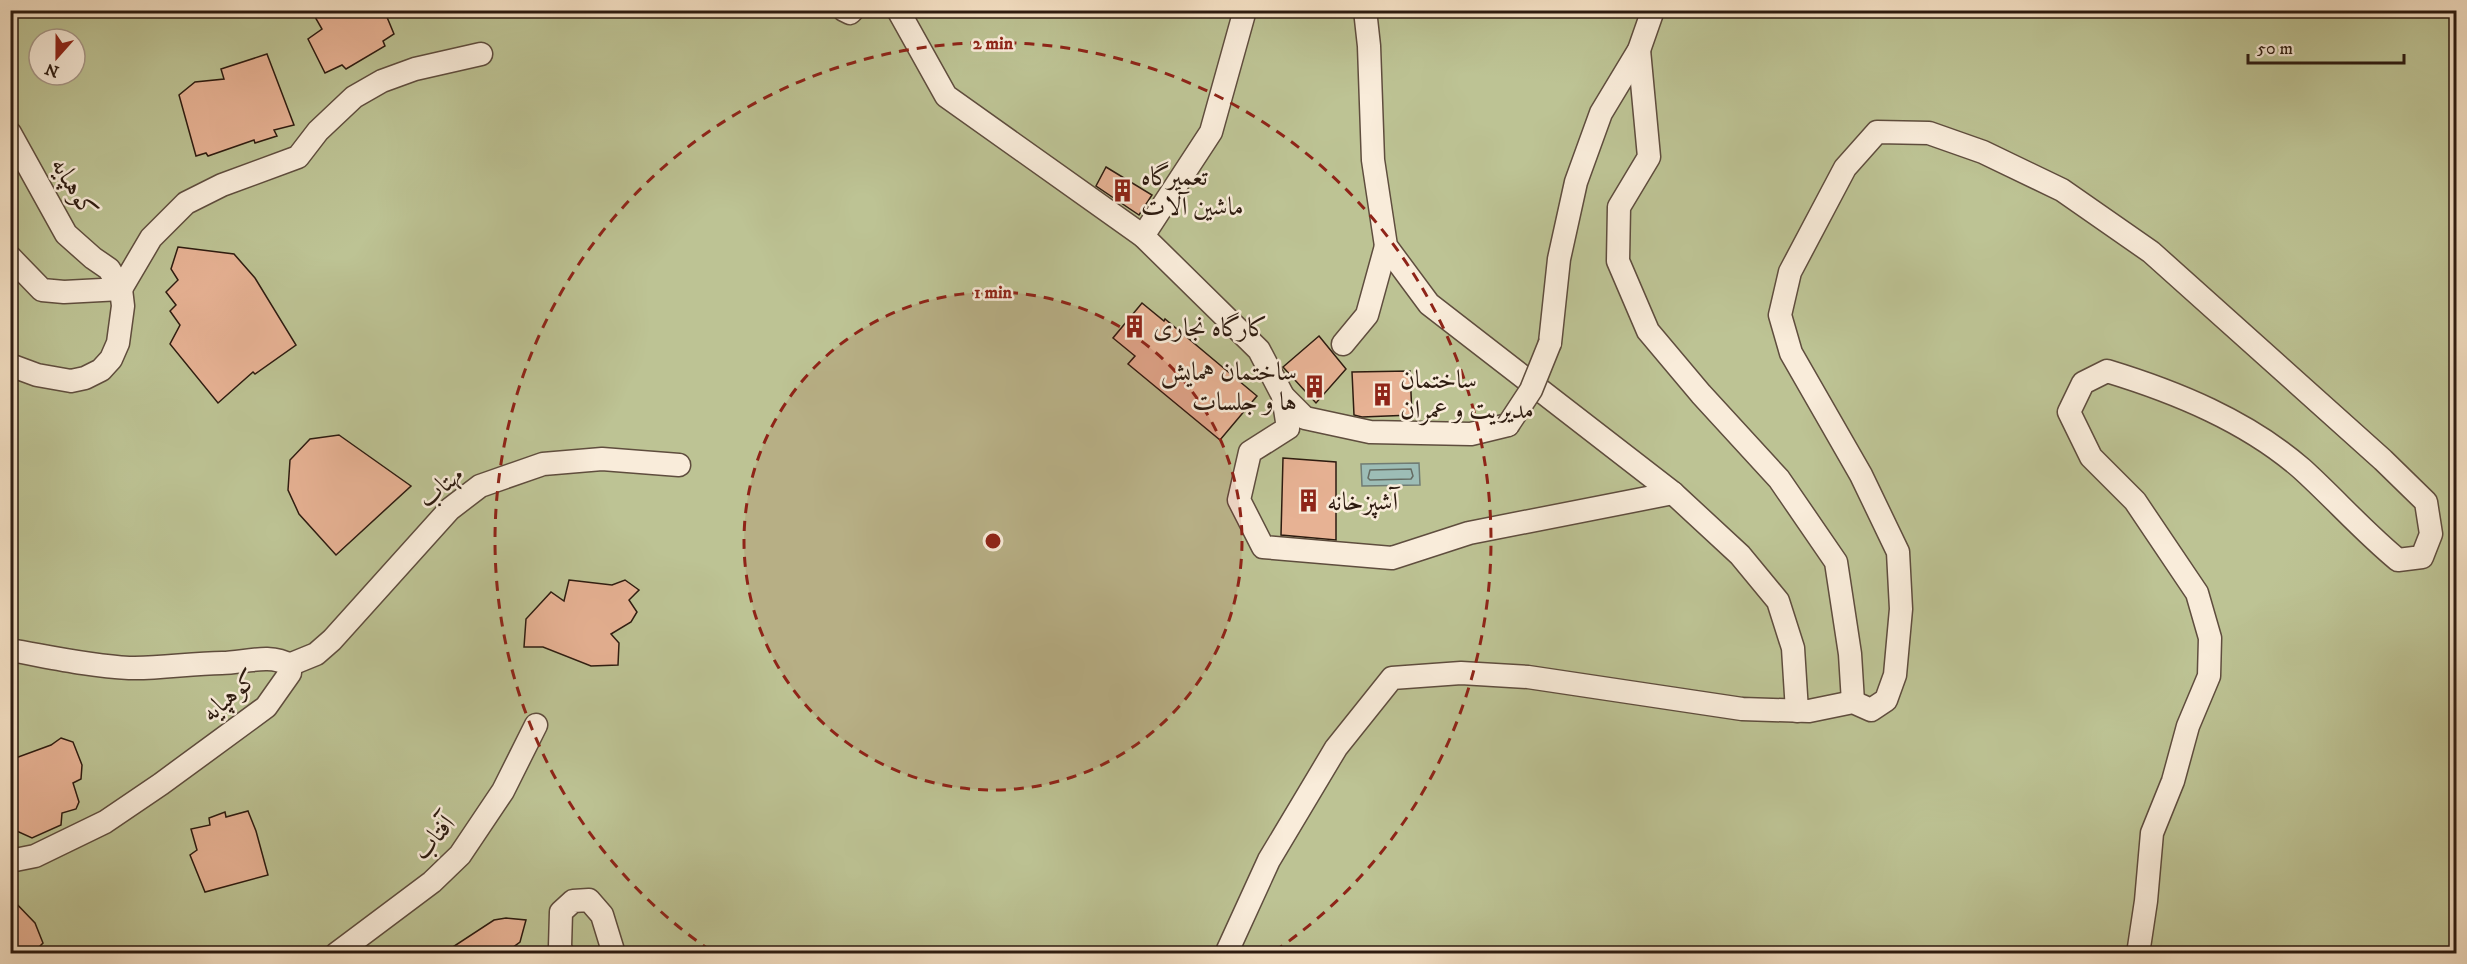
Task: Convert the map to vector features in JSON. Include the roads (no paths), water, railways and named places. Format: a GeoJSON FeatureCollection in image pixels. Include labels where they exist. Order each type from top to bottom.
{"type":"FeatureCollection","features":[{"type":"Feature","properties":{"kind":"street"},"geometry":{"type":"LineString","coordinates":[[844,10],[850,13],[853,10]]}},
{"type":"Feature","properties":{"kind":"street"},"geometry":{"type":"LineString","coordinates":[[898,10],[946,96],[1143,236],[1259,350],[1283,396],[1305,418],[1370,432],[1471,434],[1508,425],[1531,390],[1550,343],[1559,259],[1576,182],[1601,113],[1639,51],[1653,10]]}},
{"type":"Feature","properties":{"kind":"street"},"geometry":{"type":"LineString","coordinates":[[1143,236],[1211,132],[1245,10]]}},
{"type":"Feature","properties":{"kind":"street"},"geometry":{"type":"LineString","coordinates":[[1343,344],[1367,315],[1386,246],[1372,160],[1369,46],[1365,10]]}},
{"type":"Feature","properties":{"kind":"street"},"geometry":{"type":"LineString","coordinates":[[1639,51],[1648,157],[1619,207],[1618,261],[1648,331],[1701,394],[1779,479],[1836,561],[1850,654],[1853,702]]}},
{"type":"Feature","properties":{"kind":"street"},"geometry":{"type":"LineString","coordinates":[[10,364],[37,375],[71,381],[85,378],[101,370],[111,359],[118,343],[123,306],[121,289],[152,238],[186,203],[222,185],[298,157],[318,131],[354,97],[382,81],[415,69],[481,54]]}},
{"type":"Feature","properties":{"kind":"street"},"geometry":{"type":"LineString","coordinates":[[1226,954],[1269,860],[1336,748],[1392,678],[1461,673],[1528,677],[1742,709],[1809,711],[1853,702],[1871,710],[1886,700],[1895,675],[1901,609],[1898,552],[1861,475],[1791,353],[1780,315],[1790,272],[1845,168],[1878,132],[1929,133],[1983,152],[2062,190],[2151,252],[2384,460],[2426,502],[2431,534],[2422,557],[2398,560],[2366,534],[2301,468],[2246,428],[2160,387],[2107,372],[2083,383],[2069,412],[2091,457],[2135,501],[2197,592],[2210,638],[2209,676],[2188,726],[2173,781],[2152,833],[2146,901],[2138,954]]}},
{"type":"Feature","properties":{"kind":"street","name":"کوهپایه"},"geometry":{"type":"LineString","coordinates":[[10,133],[66,234],[109,269],[121,289]]}},
{"type":"Feature","properties":{"kind":"street"},"geometry":{"type":"LineString","coordinates":[[1386,246],[1429,304],[1673,493],[1740,555],[1778,601],[1793,648],[1797,711]]}},
{"type":"Feature","properties":{"kind":"street"},"geometry":{"type":"LineString","coordinates":[[10,257],[42,290],[64,292],[121,289]]}},
{"type":"Feature","properties":{"kind":"street"},"geometry":{"type":"LineString","coordinates":[[1283,396],[1288,428],[1250,452],[1239,500],[1263,548],[1392,558],[1469,533],[1673,493]]}},
{"type":"Feature","properties":{"kind":"street","name":"مهتاب"},"geometry":{"type":"LineString","coordinates":[[289,665],[316,654],[332,640],[450,509],[480,486],[543,464],[602,459],[679,465]]}},
{"type":"Feature","properties":{"kind":"street","name":"کوهپایه"},"geometry":{"type":"LineString","coordinates":[[10,650],[64,660],[131,668],[282,660],[289,665],[290,673],[266,707],[105,822],[35,856],[10,861]]}},
{"type":"Feature","properties":{"kind":"street","name":"آفتاب"},"geometry":{"type":"LineString","coordinates":[[336,954],[432,882],[460,855],[503,791],[536,725]]}},
{"type":"Feature","properties":{"kind":"street"},"geometry":{"type":"LineString","coordinates":[[563,954],[560,947],[561,912],[573,901],[589,900],[602,915],[614,954]]}},
{"type":"Feature","properties":{"kind":"water"},"geometry":{"type":"Polygon","coordinates":[[[1419,463],[1420,485],[1362,486],[1361,464],[1419,463]]]}},
{"type":"Feature","properties":{"kind":"place","name":"تعمیرگاه ماشین آلات"},"geometry":{"type":"Point","coordinates":[1123,191]}},
{"type":"Feature","properties":{"kind":"place","name":"کارگاه نجاری"},"geometry":{"type":"Point","coordinates":[1135,327]}},
{"type":"Feature","properties":{"kind":"place","name":"ساختمان همایش ها و جلسات"},"geometry":{"type":"Point","coordinates":[1315,386]}},
{"type":"Feature","properties":{"kind":"place","name":"ساختمان مدیریت و عمران"},"geometry":{"type":"Point","coordinates":[1382,394]}},
{"type":"Feature","properties":{"kind":"place","name":"آشپزخانه"},"geometry":{"type":"Point","coordinates":[1309,501]}}]}
